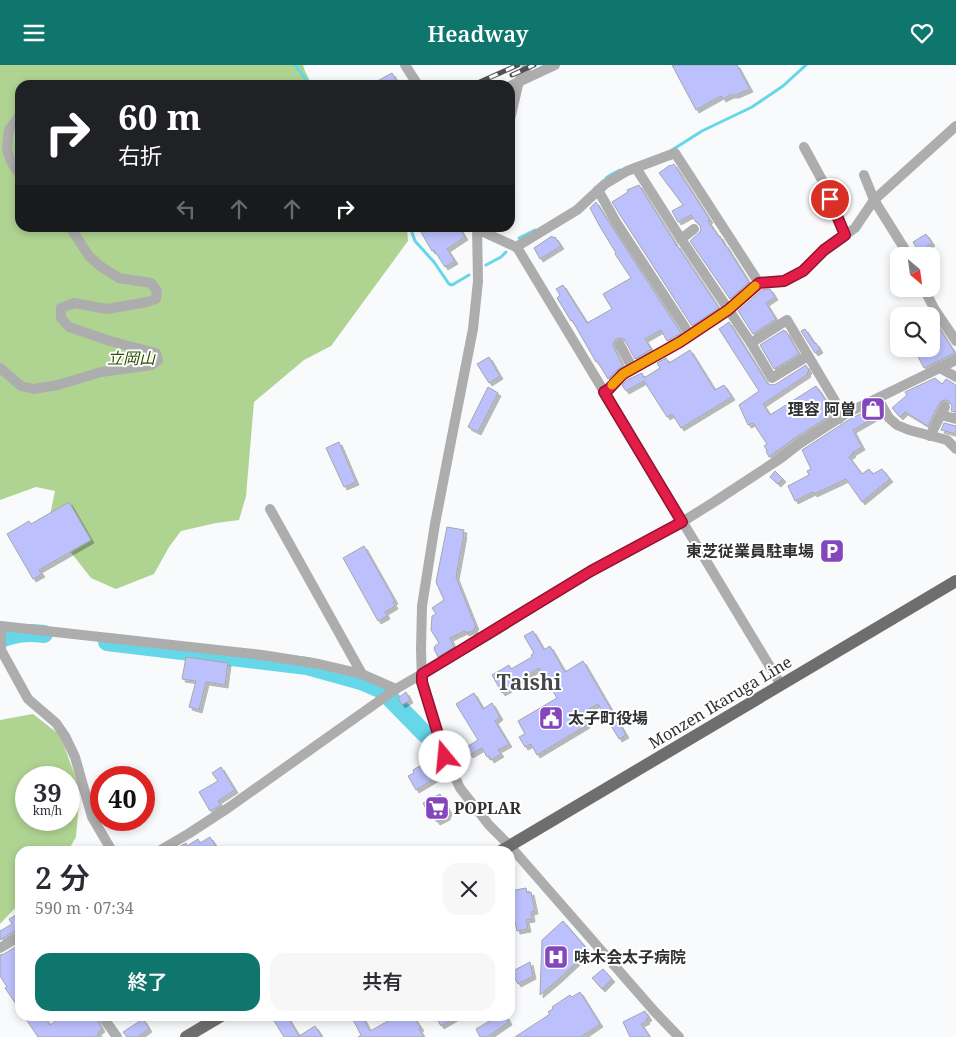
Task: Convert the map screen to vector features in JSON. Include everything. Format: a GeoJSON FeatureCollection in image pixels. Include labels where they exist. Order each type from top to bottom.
{"type":"FeatureCollection","features":[{"type":"Feature","properties":{"kind":"main road","name":"Monzen Ikaruga Line"},"geometry":{"type":"LineString","coordinates":[[510,846],[956,581]]}},
{"type":"Feature","properties":{"kind":"main road"},"geometry":{"type":"LineString","coordinates":[[186,1037],[213,1021]]}},
{"type":"Feature","properties":{"kind":"street"},"geometry":{"type":"LineString","coordinates":[[415,80],[408,69],[418,65]]}},
{"type":"Feature","properties":{"kind":"street"},"geometry":{"type":"LineString","coordinates":[[515,82],[528,65]]}},
{"type":"Feature","properties":{"kind":"street"},"geometry":{"type":"LineString","coordinates":[[515,83],[555,65]]}},
{"type":"Feature","properties":{"kind":"street"},"geometry":{"type":"LineString","coordinates":[[15,122],[9,130],[7,149],[15,168]]}},
{"type":"Feature","properties":{"kind":"street"},"geometry":{"type":"LineString","coordinates":[[604,392],[623,374],[690,335],[728,310],[759,283],[784,281],[803,271],[824,250],[854,228],[874,200],[956,125]]}},
{"type":"Feature","properties":{"kind":"street"},"geometry":{"type":"LineString","coordinates":[[804,147],[822,181],[845,235]]}},
{"type":"Feature","properties":{"kind":"street"},"geometry":{"type":"LineString","coordinates":[[516,247],[577,210],[605,184],[627,171],[675,153],[759,283]]}},
{"type":"Feature","properties":{"kind":"street"},"geometry":{"type":"LineString","coordinates":[[636,168],[772,378],[808,356]]}},
{"type":"Feature","properties":{"kind":"street"},"geometry":{"type":"LineString","coordinates":[[864,175],[874,200],[903,247]]}},
{"type":"Feature","properties":{"kind":"street"},"geometry":{"type":"LineString","coordinates":[[598,190],[616,222],[690,335]]}},
{"type":"Feature","properties":{"kind":"street"},"geometry":{"type":"LineString","coordinates":[[681,239],[694,229]]}},
{"type":"Feature","properties":{"kind":"street"},"geometry":{"type":"LineString","coordinates":[[0,368],[21,386],[34,389],[58,385],[101,372],[152,365],[158,360],[156,353],[110,341],[69,327],[62,318],[61,308],[74,303],[107,309],[156,299],[157,291],[151,283],[119,277],[100,266],[89,256],[73,232]]}},
{"type":"Feature","properties":{"kind":"street"},"geometry":{"type":"LineString","coordinates":[[477,232],[478,281],[473,329],[435,524],[422,606],[422,682],[445,757],[460,788],[503,846]]}},
{"type":"Feature","properties":{"kind":"street"},"geometry":{"type":"LineString","coordinates":[[485,232],[516,247],[781,685]]}},
{"type":"Feature","properties":{"kind":"street"},"geometry":{"type":"LineString","coordinates":[[928,297],[956,341]]}},
{"type":"Feature","properties":{"kind":"street"},"geometry":{"type":"LineString","coordinates":[[751,343],[787,320],[835,401],[839,419]]}},
{"type":"Feature","properties":{"kind":"street"},"geometry":{"type":"LineString","coordinates":[[620,345],[633,369]]}},
{"type":"Feature","properties":{"kind":"street"},"geometry":{"type":"LineString","coordinates":[[168,846],[228,808],[390,693],[591,571],[682,522],[759,473],[798,444],[847,413],[956,360]]}},
{"type":"Feature","properties":{"kind":"street"},"geometry":{"type":"LineString","coordinates":[[940,368],[956,377]]}},
{"type":"Feature","properties":{"kind":"street"},"geometry":{"type":"LineString","coordinates":[[878,399],[889,418],[897,425],[947,440],[956,449]]}},
{"type":"Feature","properties":{"kind":"street"},"geometry":{"type":"LineString","coordinates":[[930,436],[943,411],[956,419]]}},
{"type":"Feature","properties":{"kind":"street"},"geometry":{"type":"LineString","coordinates":[[270,509],[362,675]]}},
{"type":"Feature","properties":{"kind":"street"},"geometry":{"type":"LineString","coordinates":[[109,846],[92,817],[75,757],[65,736],[56,723],[28,699],[0,650],[1,626],[262,655],[319,664],[362,675],[390,693]]}},
{"type":"Feature","properties":{"kind":"street"},"geometry":{"type":"LineString","coordinates":[[515,860],[679,1037]]}},
{"type":"Feature","properties":{"kind":"street"},"geometry":{"type":"LineString","coordinates":[[0,948],[15,939]]}},
{"type":"Feature","properties":{"kind":"street"},"geometry":{"type":"LineString","coordinates":[[106,1021],[117,1037]]}},
{"type":"Feature","properties":{"kind":"green space","name":"立岡山"},"geometry":{"type":"Polygon","coordinates":[[[0,65],[303,65],[310,80],[15,80],[15,232],[407,232],[408,241],[331,346],[304,360],[254,402],[246,496],[239,520],[181,531],[169,547],[154,574],[116,589],[91,578],[69,550],[50,515],[55,491],[36,487],[0,500],[0,65]]]}},
{"type":"Feature","properties":{"kind":"green space"},"geometry":{"type":"Polygon","coordinates":[[[33,714],[60,735],[71,766],[15,766],[15,831],[76,831],[76,837],[71,846],[15,846],[15,908],[0,924],[0,720],[33,714]]]}},
{"type":"Feature","properties":{"kind":"building"},"geometry":{"type":"Polygon","coordinates":[[[672,65],[737,65],[750,89],[723,99],[721,96],[696,110],[672,65]]]}},
{"type":"Feature","properties":{"kind":"building"},"geometry":{"type":"Polygon","coordinates":[[[392,73],[396,80],[379,80],[392,73]]]}},
{"type":"Feature","properties":{"kind":"building"},"geometry":{"type":"Polygon","coordinates":[[[674,164],[710,220],[708,221],[720,236],[749,282],[730,299],[690,241],[700,232],[700,225],[691,215],[678,222],[672,211],[683,205],[659,173],[674,164]]]}},
{"type":"Feature","properties":{"kind":"building"},"geometry":{"type":"Polygon","coordinates":[[[639,185],[676,246],[719,308],[692,326],[612,202],[628,192],[627,190],[639,185]]]}},
{"type":"Feature","properties":{"kind":"building"},"geometry":{"type":"Polygon","coordinates":[[[596,202],[681,333],[667,341],[661,330],[645,339],[651,349],[635,359],[624,339],[616,339],[613,344],[614,348],[623,366],[608,379],[557,298],[560,295],[556,289],[563,285],[587,323],[612,309],[603,294],[631,278],[615,254],[590,208],[596,202]]]}},
{"type":"Feature","properties":{"kind":"building"},"geometry":{"type":"Polygon","coordinates":[[[421,232],[462,232],[465,237],[447,249],[455,261],[445,267],[434,250],[432,251],[421,232]]]}},
{"type":"Feature","properties":{"kind":"building"},"geometry":{"type":"Polygon","coordinates":[[[926,234],[932,243],[926,247],[916,247],[913,242],[926,234]]]}},
{"type":"Feature","properties":{"kind":"building"},"geometry":{"type":"Polygon","coordinates":[[[552,236],[555,237],[561,246],[540,259],[534,248],[552,236]]]}},
{"type":"Feature","properties":{"kind":"building"},"geometry":{"type":"Polygon","coordinates":[[[770,289],[775,297],[766,303],[776,319],[753,334],[738,311],[762,290],[770,289]]]}},
{"type":"Feature","properties":{"kind":"building"},"geometry":{"type":"Polygon","coordinates":[[[729,322],[768,384],[776,384],[806,365],[809,371],[808,374],[763,404],[770,415],[816,386],[829,405],[831,415],[769,457],[764,446],[767,444],[753,423],[748,425],[739,405],[759,391],[719,329],[729,322]]]}},
{"type":"Feature","properties":{"kind":"building"},"geometry":{"type":"Polygon","coordinates":[[[805,329],[820,350],[815,353],[801,331],[805,329]]]}},
{"type":"Feature","properties":{"kind":"building"},"geometry":{"type":"Polygon","coordinates":[[[940,329],[955,353],[924,368],[918,357],[940,357],[940,329]]]}},
{"type":"Feature","properties":{"kind":"building"},"geometry":{"type":"Polygon","coordinates":[[[784,330],[799,354],[774,369],[760,345],[784,330]]]}},
{"type":"Feature","properties":{"kind":"building"},"geometry":{"type":"Polygon","coordinates":[[[690,350],[715,390],[724,385],[732,397],[681,428],[672,414],[667,417],[644,381],[626,391],[622,385],[627,380],[642,373],[644,378],[660,368],[657,363],[666,358],[669,363],[690,350]]]}},
{"type":"Feature","properties":{"kind":"building"},"geometry":{"type":"Polygon","coordinates":[[[489,357],[500,376],[489,383],[477,364],[489,357]]]}},
{"type":"Feature","properties":{"kind":"building"},"geometry":{"type":"Polygon","coordinates":[[[935,378],[942,384],[946,379],[956,385],[956,412],[951,411],[952,406],[949,401],[942,401],[928,426],[905,412],[900,417],[892,408],[907,395],[905,392],[935,378]]]}},
{"type":"Feature","properties":{"kind":"building"},"geometry":{"type":"Polygon","coordinates":[[[488,387],[498,393],[478,432],[468,427],[488,387]]]}},
{"type":"Feature","properties":{"kind":"building"},"geometry":{"type":"Polygon","coordinates":[[[875,407],[879,415],[853,430],[862,447],[849,457],[862,474],[869,469],[873,474],[882,469],[890,479],[862,502],[846,479],[795,501],[788,486],[809,475],[807,471],[811,469],[802,450],[850,419],[875,407]]]}},
{"type":"Feature","properties":{"kind":"building"},"geometry":{"type":"Polygon","coordinates":[[[944,423],[956,426],[956,434],[941,430],[944,423]]]}},
{"type":"Feature","properties":{"kind":"building"},"geometry":{"type":"Polygon","coordinates":[[[339,442],[356,482],[344,487],[326,448],[339,442]]]}},
{"type":"Feature","properties":{"kind":"building"},"geometry":{"type":"Polygon","coordinates":[[[775,471],[783,479],[778,484],[770,477],[775,471]]]}},
{"type":"Feature","properties":{"kind":"building"},"geometry":{"type":"Polygon","coordinates":[[[69,502],[91,540],[39,570],[42,574],[33,579],[7,534],[29,521],[31,524],[69,502]]]}},
{"type":"Feature","properties":{"kind":"building"},"geometry":{"type":"Polygon","coordinates":[[[447,527],[464,530],[456,577],[476,627],[474,628],[475,630],[466,633],[465,631],[450,638],[454,647],[438,657],[434,647],[439,643],[431,630],[432,616],[436,614],[432,608],[444,600],[436,582],[447,527]]]}},
{"type":"Feature","properties":{"kind":"building"},"geometry":{"type":"Polygon","coordinates":[[[364,546],[395,601],[393,602],[395,606],[385,612],[387,616],[378,621],[343,558],[364,546]]]}},
{"type":"Feature","properties":{"kind":"building"},"geometry":{"type":"Polygon","coordinates":[[[533,631],[544,650],[550,646],[565,672],[583,661],[626,735],[619,739],[598,704],[580,714],[587,725],[537,755],[531,744],[525,747],[519,737],[525,734],[518,721],[557,698],[539,668],[502,693],[492,675],[509,665],[511,669],[532,657],[531,655],[534,653],[524,636],[533,631]]]}},
{"type":"Feature","properties":{"kind":"building"},"geometry":{"type":"Polygon","coordinates":[[[186,657],[228,663],[225,685],[206,682],[199,710],[189,707],[196,681],[182,679],[186,657]]]}},
{"type":"Feature","properties":{"kind":"building"},"geometry":{"type":"Polygon","coordinates":[[[406,692],[410,700],[402,705],[398,698],[406,692]]]}},
{"type":"Feature","properties":{"kind":"building"},"geometry":{"type":"Polygon","coordinates":[[[474,693],[483,709],[492,703],[500,717],[495,721],[509,744],[498,750],[501,754],[491,760],[482,748],[470,755],[465,748],[478,740],[456,704],[474,693]]]}},
{"type":"Feature","properties":{"kind":"building"},"geometry":{"type":"Polygon","coordinates":[[[432,759],[438,770],[435,771],[438,777],[416,790],[408,776],[414,773],[413,770],[432,759]]]}},
{"type":"Feature","properties":{"kind":"building"},"geometry":{"type":"Polygon","coordinates":[[[221,767],[235,790],[218,801],[221,805],[210,811],[199,792],[218,781],[212,773],[221,767]]]}},
{"type":"Feature","properties":{"kind":"building"},"geometry":{"type":"Polygon","coordinates":[[[440,794],[449,811],[447,817],[437,822],[431,812],[428,813],[423,803],[440,794]]]}},
{"type":"Feature","properties":{"kind":"building"},"geometry":{"type":"Polygon","coordinates":[[[210,837],[216,846],[187,846],[198,839],[200,843],[210,837]]]}},
{"type":"Feature","properties":{"kind":"building"},"geometry":{"type":"Polygon","coordinates":[[[526,888],[527,893],[531,892],[535,911],[531,912],[532,919],[526,920],[528,929],[517,931],[515,922],[515,890],[526,888]]]}},
{"type":"Feature","properties":{"kind":"building"},"geometry":{"type":"Polygon","coordinates":[[[15,916],[15,931],[0,940],[0,931],[12,924],[9,919],[15,916]]]}},
{"type":"Feature","properties":{"kind":"building"},"geometry":{"type":"Polygon","coordinates":[[[563,921],[589,951],[540,995],[542,940],[563,921]]]}},
{"type":"Feature","properties":{"kind":"building"},"geometry":{"type":"Polygon","coordinates":[[[15,947],[15,1003],[5,988],[7,987],[0,976],[0,955],[15,947]]]}},
{"type":"Feature","properties":{"kind":"building"},"geometry":{"type":"Polygon","coordinates":[[[530,962],[533,976],[518,984],[515,979],[515,970],[530,962]]]}},
{"type":"Feature","properties":{"kind":"building"},"geometry":{"type":"Polygon","coordinates":[[[603,969],[612,979],[602,989],[592,978],[603,969]]]}},
{"type":"Feature","properties":{"kind":"building"},"geometry":{"type":"Polygon","coordinates":[[[580,992],[600,1024],[581,1037],[515,1037],[550,1014],[548,1012],[553,1009],[552,1007],[570,995],[572,997],[580,992]]]}},
{"type":"Feature","properties":{"kind":"building"},"geometry":{"type":"Polygon","coordinates":[[[645,1011],[649,1018],[641,1024],[650,1037],[630,1037],[623,1022],[645,1011]]]}},
{"type":"Feature","properties":{"kind":"building"},"geometry":{"type":"Polygon","coordinates":[[[27,1021],[47,1021],[50,1025],[55,1021],[98,1021],[102,1029],[95,1037],[38,1037],[27,1021]]]}},
{"type":"Feature","properties":{"kind":"building"},"geometry":{"type":"Polygon","coordinates":[[[140,1021],[144,1021],[149,1029],[138,1037],[127,1037],[123,1032],[140,1021]]]}},
{"type":"Feature","properties":{"kind":"building"},"geometry":{"type":"Polygon","coordinates":[[[274,1021],[290,1021],[299,1036],[315,1026],[322,1037],[284,1037],[274,1021]]]}},
{"type":"Feature","properties":{"kind":"building"},"geometry":{"type":"Polygon","coordinates":[[[354,1021],[365,1021],[370,1031],[388,1021],[416,1021],[424,1037],[358,1037],[361,1035],[354,1021]]]}},
{"type":"Feature","properties":{"kind":"building"},"geometry":{"type":"Polygon","coordinates":[[[438,1021],[450,1021],[441,1026],[438,1021]]]}},
{"type":"Feature","properties":{"kind":"building"},"geometry":{"type":"Polygon","coordinates":[[[490,1021],[509,1022],[487,1037],[480,1037],[476,1029],[490,1021]]]}},
{"type":"Feature","properties":{"kind":"waterway"},"geometry":{"type":"LineString","coordinates":[[295,65],[306,80]]}},
{"type":"Feature","properties":{"kind":"waterway"},"geometry":{"type":"LineString","coordinates":[[672,150],[702,131],[752,107],[783,86],[806,65]]}},
{"type":"Feature","properties":{"kind":"waterway"},"geometry":{"type":"LineString","coordinates":[[606,178],[620,170]]}},
{"type":"Feature","properties":{"kind":"waterway"},"geometry":{"type":"LineString","coordinates":[[519,238],[535,230]]}},
{"type":"Feature","properties":{"kind":"waterway"},"geometry":{"type":"LineString","coordinates":[[412,232],[415,241],[434,262],[449,284],[452,285],[469,275]]}},
{"type":"Feature","properties":{"kind":"waterway"},"geometry":{"type":"LineString","coordinates":[[486,265],[506,252]]}},
{"type":"Feature","properties":{"kind":"waterway"},"geometry":{"type":"LineString","coordinates":[[0,639],[22,633],[44,634]]}},
{"type":"Feature","properties":{"kind":"waterway"},"geometry":{"type":"LineString","coordinates":[[107,642],[307,666],[361,681],[382,690],[425,734]]}},
{"type":"Feature","properties":{"kind":"railway"},"geometry":{"type":"LineString","coordinates":[[484,80],[518,65]]}},
{"type":"Feature","properties":{"kind":"railway"},"geometry":{"type":"LineString","coordinates":[[512,75],[534,65]]}},
{"type":"Feature","properties":{"kind":"slow traffic"},"geometry":{"type":"LineString","coordinates":[[612,385],[623,374],[680,342],[728,310],[755,286]]}},
{"type":"Feature","properties":{"kind":"place","name":"理容 阿曽"},"geometry":{"type":"Point","coordinates":[873,409]}},
{"type":"Feature","properties":{"kind":"place","name":"東芝従業員駐車場"},"geometry":{"type":"Point","coordinates":[832,551]}},
{"type":"Feature","properties":{"kind":"place","name":"太子町役場"},"geometry":{"type":"Point","coordinates":[551,718]}},
{"type":"Feature","properties":{"kind":"place","name":"POPLAR"},"geometry":{"type":"Point","coordinates":[437,808]}},
{"type":"Feature","properties":{"kind":"place","name":"味木会太子病院"},"geometry":{"type":"Point","coordinates":[556,957]}},
{"type":"Feature","properties":{"kind":"district","name":"Taishi"},"geometry":{"type":"Point","coordinates":[529,682]}},
{"type":"Feature","properties":{"kind":"route"},"geometry":{"type":"LineString","coordinates":[[445,757],[422,682],[422,674],[591,571],[682,522],[604,392],[623,374],[680,342],[728,310],[759,283],[784,281],[803,271],[824,250],[845,235],[830,199]]}}]}
